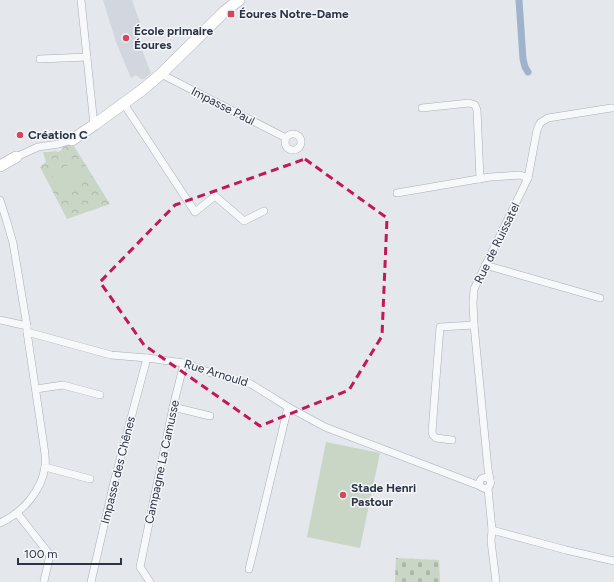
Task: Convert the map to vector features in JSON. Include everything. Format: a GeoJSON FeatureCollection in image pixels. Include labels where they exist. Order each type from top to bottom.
{"type":"FeatureCollection","features":[{"type":"Feature","properties":{"kind":"street"},"geometry":{"type":"LineString","coordinates":[[81,0],[94,125]]}},
{"type":"Feature","properties":{"kind":"street"},"geometry":{"type":"LineString","coordinates":[[0,166],[38,147],[59,144],[72,140],[94,125],[124,104],[161,74],[238,0]]}},
{"type":"Feature","properties":{"kind":"street"},"geometry":{"type":"LineString","coordinates":[[40,59],[88,56]]}},
{"type":"Feature","properties":{"kind":"street","name":"Impasse Paul"},"geometry":{"type":"LineString","coordinates":[[161,74],[286,138]]}},
{"type":"Feature","properties":{"kind":"street"},"geometry":{"type":"LineString","coordinates":[[422,108],[469,103],[475,105],[477,110],[480,179]]}},
{"type":"Feature","properties":{"kind":"street"},"geometry":{"type":"LineString","coordinates":[[124,104],[195,212],[215,196],[244,221],[264,211]]}},
{"type":"Feature","properties":{"kind":"street","name":"Rue de Ruissatel"},"geometry":{"type":"LineString","coordinates":[[485,482],[488,469],[474,325],[474,289],[517,204],[528,178],[537,130],[540,123],[548,118],[614,108]]}},
{"type":"Feature","properties":{"kind":"street"},"geometry":{"type":"LineString","coordinates":[[396,193],[511,175],[520,175],[528,178]]}},
{"type":"Feature","properties":{"kind":"street"},"geometry":{"type":"LineString","coordinates":[[0,200],[13,243],[45,453],[45,467],[38,488],[17,513],[0,523]]}},
{"type":"Feature","properties":{"kind":"street"},"geometry":{"type":"LineString","coordinates":[[485,265],[600,298]]}},
{"type":"Feature","properties":{"kind":"street","name":"Rue Arnould"},"geometry":{"type":"LineString","coordinates":[[0,320],[111,355],[184,362],[214,374],[251,384],[288,407],[325,427],[468,481],[485,482]]}},
{"type":"Feature","properties":{"kind":"street"},"geometry":{"type":"LineString","coordinates":[[452,440],[436,438],[433,436],[432,432],[440,327],[474,325]]}},
{"type":"Feature","properties":{"kind":"street","name":"Impasse des Chênes"},"geometry":{"type":"LineString","coordinates":[[91,582],[114,482],[147,358]]}},
{"type":"Feature","properties":{"kind":"street","name":"Campagne La Camusse"},"geometry":{"type":"LineString","coordinates":[[150,582],[140,567],[173,407],[184,362]]}},
{"type":"Feature","properties":{"kind":"street"},"geometry":{"type":"LineString","coordinates":[[36,389],[63,385],[100,395]]}},
{"type":"Feature","properties":{"kind":"street"},"geometry":{"type":"LineString","coordinates":[[173,407],[210,416]]}},
{"type":"Feature","properties":{"kind":"street"},"geometry":{"type":"LineString","coordinates":[[249,569],[288,407]]}},
{"type":"Feature","properties":{"kind":"street"},"geometry":{"type":"LineString","coordinates":[[45,467],[90,479]]}},
{"type":"Feature","properties":{"kind":"street"},"geometry":{"type":"LineString","coordinates":[[485,482],[492,530],[491,541],[496,582]]}},
{"type":"Feature","properties":{"kind":"street"},"geometry":{"type":"LineString","coordinates":[[17,513],[49,552],[50,555],[44,581]]}},
{"type":"Feature","properties":{"kind":"street"},"geometry":{"type":"LineString","coordinates":[[492,530],[566,550],[614,560]]}},
{"type":"Feature","properties":{"kind":"highlighted area"},"geometry":{"type":"Polygon","coordinates":[[[305,159],[387,218],[382,336],[349,390],[260,426],[144,345],[100,282],[175,205],[305,159]]]}},
{"type":"Feature","properties":{"kind":"shaded area","name":"École primaire Éoures"},"geometry":{"type":"Polygon","coordinates":[[[103,0],[132,0],[143,31],[136,35],[151,73],[144,79],[141,79],[136,75],[131,78],[116,42],[103,0]]]}},
{"type":"Feature","properties":{"kind":"green space"},"geometry":{"type":"Polygon","coordinates":[[[72,143],[110,204],[67,219],[40,167],[46,162],[43,152],[58,152],[62,150],[63,147],[72,143]]]}},
{"type":"Feature","properties":{"kind":"green space"},"geometry":{"type":"Polygon","coordinates":[[[79,161],[84,170],[81,183],[60,191],[51,173],[79,161]]]}},
{"type":"Feature","properties":{"kind":"green space","name":"Stade Henri Pastour"},"geometry":{"type":"Polygon","coordinates":[[[326,442],[380,453],[360,548],[307,537],[326,442]]]}},
{"type":"Feature","properties":{"kind":"green space"},"geometry":{"type":"Polygon","coordinates":[[[396,558],[439,560],[440,582],[395,582],[396,558]]]}},
{"type":"Feature","properties":{"kind":"waterway"},"geometry":{"type":"LineString","coordinates":[[519,0],[523,59],[528,72]]}},
{"type":"Feature","properties":{"kind":"place","name":"Éoures Notre-Dame"},"geometry":{"type":"Point","coordinates":[231,14]}},
{"type":"Feature","properties":{"kind":"place","name":"École primaire Éoures"},"geometry":{"type":"Point","coordinates":[126,38]}},
{"type":"Feature","properties":{"kind":"place","name":"Création C"},"geometry":{"type":"Point","coordinates":[20,135]}},
{"type":"Feature","properties":{"kind":"place","name":"Stade Henri Pastour"},"geometry":{"type":"Point","coordinates":[343,495]}}]}
